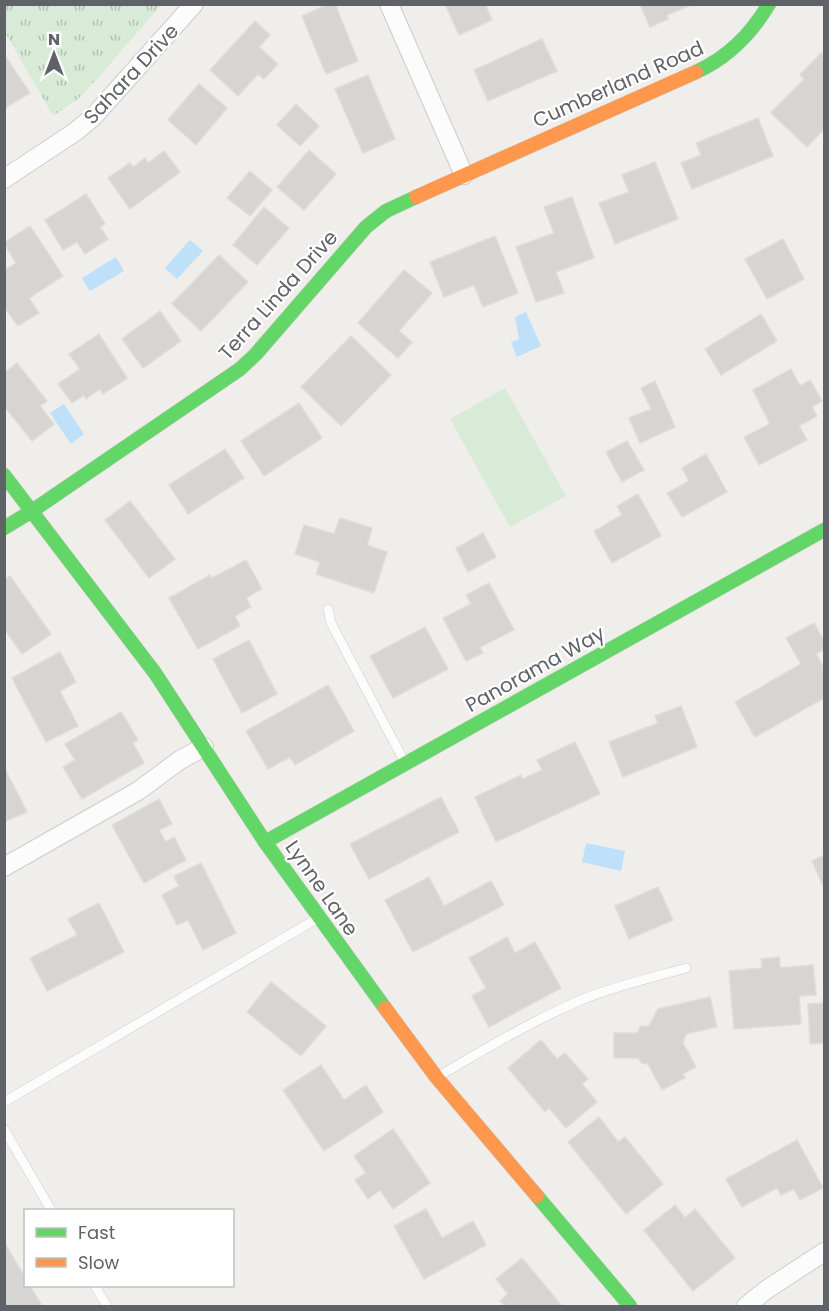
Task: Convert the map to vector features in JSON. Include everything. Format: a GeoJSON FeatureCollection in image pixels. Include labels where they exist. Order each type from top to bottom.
{"type":"FeatureCollection","features":[{"type":"Feature","properties":{"kind":"street","name":"Sahara Drive"},"geometry":{"type":"LineString","coordinates":[[4,179],[93,117],[194,4]]}},
{"type":"Feature","properties":{"kind":"street"},"geometry":{"type":"LineString","coordinates":[[389,4],[464,175]]}},
{"type":"Feature","properties":{"kind":"street","name":"Cumberland Road"},"geometry":{"type":"LineString","coordinates":[[464,175],[709,66],[728,55],[743,41],[769,4]]}},
{"type":"Feature","properties":{"kind":"street","name":"Terra Linda Drive"},"geometry":{"type":"LineString","coordinates":[[4,528],[240,369],[256,354],[375,219],[397,205],[464,175]]}},
{"type":"Feature","properties":{"kind":"street","name":"Lynne Lane"},"geometry":{"type":"LineString","coordinates":[[4,475],[156,673],[265,842],[318,918],[437,1078],[630,1306]]}},
{"type":"Feature","properties":{"kind":"street","name":"Panorama Way"},"geometry":{"type":"LineString","coordinates":[[265,842],[825,530]]}},
{"type":"Feature","properties":{"kind":"street"},"geometry":{"type":"LineString","coordinates":[[4,867],[138,791],[180,760],[204,747]]}},
{"type":"Feature","properties":{"kind":"street"},"geometry":{"type":"LineString","coordinates":[[746,1306],[766,1290],[825,1252]]}},
{"type":"Feature","properties":{"kind":"lane"},"geometry":{"type":"LineString","coordinates":[[328,609],[331,623],[406,763]]}},
{"type":"Feature","properties":{"kind":"lane"},"geometry":{"type":"LineString","coordinates":[[4,1102],[318,918]]}},
{"type":"Feature","properties":{"kind":"lane"},"geometry":{"type":"LineString","coordinates":[[437,1078],[548,1015],[621,986],[686,968]]}},
{"type":"Feature","properties":{"kind":"lane"},"geometry":{"type":"LineString","coordinates":[[4,1129],[50,1209]]}},
{"type":"Feature","properties":{"kind":"lane"},"geometry":{"type":"LineString","coordinates":[[96,1287],[107,1306]]}},
{"type":"Feature","properties":{"kind":"green space"},"geometry":{"type":"Polygon","coordinates":[[[4,5],[161,5],[78,99],[53,116],[5,32],[4,5]]]}},
{"type":"Feature","properties":{"kind":"green space"},"geometry":{"type":"Polygon","coordinates":[[[505,388],[566,496],[510,527],[450,419],[505,388]]]}},
{"type":"Feature","properties":{"kind":"water"},"geometry":{"type":"Polygon","coordinates":[[[190,240],[203,251],[177,279],[165,268],[190,240]]]}},
{"type":"Feature","properties":{"kind":"water"},"geometry":{"type":"Polygon","coordinates":[[[116,257],[124,271],[90,291],[82,278],[116,257]]]}},
{"type":"Feature","properties":{"kind":"water"},"geometry":{"type":"Polygon","coordinates":[[[526,312],[541,346],[517,357],[511,342],[519,339],[515,317],[526,312]]]}},
{"type":"Feature","properties":{"kind":"water"},"geometry":{"type":"Polygon","coordinates":[[[64,404],[84,434],[71,444],[50,413],[64,404]]]}},
{"type":"Feature","properties":{"kind":"water"},"geometry":{"type":"Polygon","coordinates":[[[586,843],[625,851],[621,871],[582,862],[586,843]]]}},
{"type":"Feature","properties":{"kind":"building"},"geometry":{"type":"Polygon","coordinates":[[[329,4],[335,4],[358,61],[326,74],[302,16],[329,4]]]}},
{"type":"Feature","properties":{"kind":"building"},"geometry":{"type":"Polygon","coordinates":[[[445,4],[485,4],[492,20],[459,35],[445,4]]]}},
{"type":"Feature","properties":{"kind":"building"},"geometry":{"type":"Polygon","coordinates":[[[640,4],[691,5],[667,15],[668,19],[650,27],[640,4]]]}},
{"type":"Feature","properties":{"kind":"building"},"geometry":{"type":"Polygon","coordinates":[[[255,21],[270,35],[259,47],[278,64],[264,79],[258,74],[238,96],[210,70],[255,21]]]}},
{"type":"Feature","properties":{"kind":"building"},"geometry":{"type":"Polygon","coordinates":[[[542,39],[557,71],[488,101],[474,70],[542,39]]]}},
{"type":"Feature","properties":{"kind":"building"},"geometry":{"type":"Polygon","coordinates":[[[821,53],[824,57],[824,129],[807,147],[771,113],[804,79],[800,75],[821,53]]]}},
{"type":"Feature","properties":{"kind":"building"},"geometry":{"type":"Polygon","coordinates":[[[4,54],[30,93],[4,109],[4,54]]]}},
{"type":"Feature","properties":{"kind":"building"},"geometry":{"type":"Polygon","coordinates":[[[368,75],[395,139],[363,153],[335,89],[368,75]]]}},
{"type":"Feature","properties":{"kind":"building"},"geometry":{"type":"Polygon","coordinates":[[[199,84],[227,108],[196,145],[168,120],[199,84]]]}},
{"type":"Feature","properties":{"kind":"building"},"geometry":{"type":"Polygon","coordinates":[[[296,104],[319,126],[300,146],[277,125],[296,104]]]}},
{"type":"Feature","properties":{"kind":"building"},"geometry":{"type":"Polygon","coordinates":[[[758,118],[773,156],[692,189],[681,163],[701,155],[696,143],[758,118]]]}},
{"type":"Feature","properties":{"kind":"building"},"geometry":{"type":"Polygon","coordinates":[[[309,150],[336,174],[304,210],[277,187],[309,150]]]}},
{"type":"Feature","properties":{"kind":"building"},"geometry":{"type":"Polygon","coordinates":[[[164,151],[180,172],[130,209],[108,178],[130,163],[133,167],[145,158],[148,163],[164,151]]]}},
{"type":"Feature","properties":{"kind":"building"},"geometry":{"type":"Polygon","coordinates":[[[655,162],[678,219],[615,244],[599,203],[629,192],[622,175],[655,162]]]}},
{"type":"Feature","properties":{"kind":"building"},"geometry":{"type":"Polygon","coordinates":[[[250,171],[272,190],[250,216],[227,198],[250,171]]]}},
{"type":"Feature","properties":{"kind":"building"},"geometry":{"type":"Polygon","coordinates":[[[86,194],[105,224],[100,227],[108,239],[85,254],[77,242],[63,250],[45,220],[86,194]]]}},
{"type":"Feature","properties":{"kind":"building"},"geometry":{"type":"Polygon","coordinates":[[[572,197],[594,258],[556,272],[564,293],[536,302],[516,247],[554,233],[544,207],[572,197]]]}},
{"type":"Feature","properties":{"kind":"building"},"geometry":{"type":"Polygon","coordinates":[[[264,207],[289,228],[257,265],[233,245],[264,207]]]}},
{"type":"Feature","properties":{"kind":"building"},"geometry":{"type":"Polygon","coordinates":[[[30,226],[63,276],[29,298],[39,313],[18,326],[4,307],[4,271],[16,263],[4,243],[30,226]]]}},
{"type":"Feature","properties":{"kind":"building"},"geometry":{"type":"Polygon","coordinates":[[[495,236],[518,293],[483,307],[474,285],[444,297],[430,262],[495,236]]]}},
{"type":"Feature","properties":{"kind":"building"},"geometry":{"type":"Polygon","coordinates":[[[783,239],[804,279],[767,299],[745,259],[783,239]]]}},
{"type":"Feature","properties":{"kind":"building"},"geometry":{"type":"Polygon","coordinates":[[[219,255],[248,282],[201,331],[172,304],[219,255]]]}},
{"type":"Feature","properties":{"kind":"building"},"geometry":{"type":"Polygon","coordinates":[[[404,270],[432,293],[399,331],[412,342],[398,358],[358,323],[404,270]]]}},
{"type":"Feature","properties":{"kind":"building"},"geometry":{"type":"Polygon","coordinates":[[[160,311],[181,341],[143,368],[122,339],[160,311]]]}},
{"type":"Feature","properties":{"kind":"building"},"geometry":{"type":"Polygon","coordinates":[[[761,314],[777,341],[721,375],[705,349],[761,314]]]}},
{"type":"Feature","properties":{"kind":"building"},"geometry":{"type":"Polygon","coordinates":[[[99,334],[127,378],[103,394],[100,389],[86,399],[84,395],[72,403],[58,384],[80,369],[69,354],[99,334]]]}},
{"type":"Feature","properties":{"kind":"building"},"geometry":{"type":"Polygon","coordinates":[[[351,336],[391,375],[341,426],[301,387],[351,336]]]}},
{"type":"Feature","properties":{"kind":"building"},"geometry":{"type":"Polygon","coordinates":[[[17,363],[47,401],[40,406],[54,424],[32,441],[4,406],[4,373],[17,363]]]}},
{"type":"Feature","properties":{"kind":"building"},"geometry":{"type":"Polygon","coordinates":[[[791,369],[800,386],[810,380],[822,401],[812,407],[817,416],[799,426],[807,440],[759,465],[744,437],[770,424],[753,390],[791,369]]]}},
{"type":"Feature","properties":{"kind":"building"},"geometry":{"type":"Polygon","coordinates":[[[655,381],[675,427],[640,443],[629,418],[651,409],[641,388],[655,381]]]}},
{"type":"Feature","properties":{"kind":"building"},"geometry":{"type":"Polygon","coordinates":[[[299,403],[322,438],[264,476],[241,441],[299,403]]]}},
{"type":"Feature","properties":{"kind":"building"},"geometry":{"type":"Polygon","coordinates":[[[627,441],[644,470],[622,482],[606,452],[627,441]]]}},
{"type":"Feature","properties":{"kind":"building"},"geometry":{"type":"Polygon","coordinates":[[[225,449],[244,478],[188,514],[169,485],[225,449]]]}},
{"type":"Feature","properties":{"kind":"building"},"geometry":{"type":"Polygon","coordinates":[[[706,454],[727,492],[682,517],[667,493],[689,481],[682,468],[706,454]]]}},
{"type":"Feature","properties":{"kind":"building"},"geometry":{"type":"Polygon","coordinates":[[[638,494],[661,536],[612,563],[594,531],[622,515],[617,506],[638,494]]]}},
{"type":"Feature","properties":{"kind":"building"},"geometry":{"type":"Polygon","coordinates":[[[130,501],[175,559],[149,578],[105,520],[130,501]]]}},
{"type":"Feature","properties":{"kind":"building"},"geometry":{"type":"Polygon","coordinates":[[[340,518],[372,528],[367,545],[387,552],[374,593],[316,574],[320,562],[295,554],[304,525],[334,534],[340,518]]]}},
{"type":"Feature","properties":{"kind":"building"},"geometry":{"type":"Polygon","coordinates":[[[483,533],[496,557],[468,572],[456,548],[483,533]]]}},
{"type":"Feature","properties":{"kind":"building"},"geometry":{"type":"Polygon","coordinates":[[[246,560],[262,589],[246,598],[251,607],[235,616],[240,626],[198,649],[169,598],[210,575],[212,578],[246,560]]]}},
{"type":"Feature","properties":{"kind":"building"},"geometry":{"type":"Polygon","coordinates":[[[10,576],[51,634],[22,654],[4,628],[4,580],[10,576]]]}},
{"type":"Feature","properties":{"kind":"building"},"geometry":{"type":"Polygon","coordinates":[[[489,583],[514,630],[480,647],[483,653],[466,661],[443,618],[471,604],[466,595],[489,583]]]}},
{"type":"Feature","properties":{"kind":"building"},"geometry":{"type":"Polygon","coordinates":[[[814,623],[824,641],[824,649],[816,654],[824,668],[824,698],[755,737],[735,702],[801,664],[786,638],[814,623]]]}},
{"type":"Feature","properties":{"kind":"building"},"geometry":{"type":"Polygon","coordinates":[[[425,627],[448,669],[393,698],[370,656],[425,627]]]}},
{"type":"Feature","properties":{"kind":"building"},"geometry":{"type":"Polygon","coordinates":[[[249,640],[277,694],[242,713],[213,659],[249,640]]]}},
{"type":"Feature","properties":{"kind":"building"},"geometry":{"type":"Polygon","coordinates":[[[60,652],[76,682],[60,691],[78,726],[46,742],[12,678],[60,652]]]}},
{"type":"Feature","properties":{"kind":"building"},"geometry":{"type":"Polygon","coordinates":[[[328,685],[354,731],[295,765],[290,757],[268,769],[246,731],[328,685]]]}},
{"type":"Feature","properties":{"kind":"building"},"geometry":{"type":"Polygon","coordinates":[[[681,706],[697,747],[623,777],[609,742],[658,723],[655,716],[681,706]]]}},
{"type":"Feature","properties":{"kind":"building"},"geometry":{"type":"Polygon","coordinates":[[[121,712],[138,740],[133,743],[144,763],[82,799],[63,767],[75,760],[65,744],[121,712]]]}},
{"type":"Feature","properties":{"kind":"building"},"geometry":{"type":"Polygon","coordinates":[[[575,742],[600,794],[496,842],[475,797],[521,775],[523,779],[542,770],[537,760],[575,742]]]}},
{"type":"Feature","properties":{"kind":"building"},"geometry":{"type":"Polygon","coordinates":[[[4,767],[27,812],[4,822],[4,767]]]}},
{"type":"Feature","properties":{"kind":"building"},"geometry":{"type":"Polygon","coordinates":[[[441,797],[459,832],[369,879],[350,844],[441,797]]]}},
{"type":"Feature","properties":{"kind":"building"},"geometry":{"type":"Polygon","coordinates":[[[159,799],[172,824],[159,830],[166,842],[174,837],[186,860],[144,883],[112,825],[159,799]]]}},
{"type":"Feature","properties":{"kind":"building"},"geometry":{"type":"Polygon","coordinates":[[[824,855],[824,888],[812,861],[824,855]]]}},
{"type":"Feature","properties":{"kind":"building"},"geometry":{"type":"Polygon","coordinates":[[[201,863],[236,933],[203,950],[188,920],[177,925],[162,895],[179,886],[174,876],[201,863]]]}},
{"type":"Feature","properties":{"kind":"building"},"geometry":{"type":"Polygon","coordinates":[[[429,877],[444,906],[491,881],[504,905],[413,952],[385,900],[429,877]]]}},
{"type":"Feature","properties":{"kind":"building"},"geometry":{"type":"Polygon","coordinates":[[[658,887],[673,920],[629,939],[615,906],[658,887]]]}},
{"type":"Feature","properties":{"kind":"building"},"geometry":{"type":"Polygon","coordinates":[[[99,903],[124,952],[47,991],[30,958],[77,935],[68,919],[99,903]]]}},
{"type":"Feature","properties":{"kind":"building"},"geometry":{"type":"Polygon","coordinates":[[[507,937],[515,953],[535,942],[561,988],[489,1027],[472,996],[486,988],[469,958],[507,937]]]}},
{"type":"Feature","properties":{"kind":"building"},"geometry":{"type":"Polygon","coordinates":[[[779,957],[780,968],[813,965],[816,995],[799,996],[801,1024],[734,1029],[729,971],[762,968],[761,959],[779,957]]]}},
{"type":"Feature","properties":{"kind":"building"},"geometry":{"type":"Polygon","coordinates":[[[271,982],[326,1026],[301,1056],[247,1012],[271,982]]]}},
{"type":"Feature","properties":{"kind":"building"},"geometry":{"type":"Polygon","coordinates":[[[710,997],[717,1027],[686,1034],[683,1043],[696,1067],[683,1074],[685,1078],[662,1090],[648,1064],[642,1063],[638,1058],[614,1058],[614,1033],[637,1033],[641,1026],[649,1026],[658,1009],[710,997]]]}},
{"type":"Feature","properties":{"kind":"building"},"geometry":{"type":"Polygon","coordinates":[[[824,1003],[824,1043],[810,1044],[808,1004],[824,1003]]]}},
{"type":"Feature","properties":{"kind":"building"},"geometry":{"type":"Polygon","coordinates":[[[541,1040],[557,1059],[565,1053],[588,1079],[582,1084],[597,1102],[566,1128],[549,1108],[545,1112],[508,1068],[541,1040]]]}},
{"type":"Feature","properties":{"kind":"building"},"geometry":{"type":"Polygon","coordinates":[[[321,1065],[344,1100],[366,1085],[383,1112],[324,1151],[283,1090],[321,1065]]]}},
{"type":"Feature","properties":{"kind":"building"},"geometry":{"type":"Polygon","coordinates":[[[599,1117],[618,1142],[625,1137],[663,1184],[626,1214],[568,1142],[599,1117]]]}},
{"type":"Feature","properties":{"kind":"building"},"geometry":{"type":"Polygon","coordinates":[[[393,1129],[430,1183],[393,1209],[380,1190],[368,1199],[355,1180],[366,1173],[354,1156],[393,1129]]]}},
{"type":"Feature","properties":{"kind":"building"},"geometry":{"type":"Polygon","coordinates":[[[797,1140],[823,1188],[800,1200],[794,1189],[781,1195],[777,1188],[742,1207],[726,1179],[797,1140]]]}},
{"type":"Feature","properties":{"kind":"building"},"geometry":{"type":"Polygon","coordinates":[[[675,1205],[685,1218],[695,1209],[735,1258],[693,1291],[644,1230],[675,1205]]]}},
{"type":"Feature","properties":{"kind":"building"},"geometry":{"type":"Polygon","coordinates":[[[426,1209],[442,1238],[473,1221],[486,1245],[424,1279],[394,1226],[426,1209]]]}},
{"type":"Feature","properties":{"kind":"building"},"geometry":{"type":"Polygon","coordinates":[[[4,1242],[24,1276],[24,1287],[31,1287],[42,1306],[4,1306],[4,1242]]]}},
{"type":"Feature","properties":{"kind":"building"},"geometry":{"type":"Polygon","coordinates":[[[522,1258],[562,1306],[505,1306],[500,1301],[508,1294],[496,1279],[522,1258]]]}},
{"type":"Feature","properties":{"kind":"traffic: fast"},"geometry":{"type":"LineString","coordinates":[[696,72],[719,59],[738,44],[769,4]]}},
{"type":"Feature","properties":{"kind":"traffic: fast"},"geometry":{"type":"LineString","coordinates":[[4,528],[240,369],[256,354],[366,227],[386,211],[416,197]]}},
{"type":"Feature","properties":{"kind":"traffic: fast"},"geometry":{"type":"LineString","coordinates":[[4,475],[155,673],[265,842],[385,1008]]}},
{"type":"Feature","properties":{"kind":"traffic: fast"},"geometry":{"type":"LineString","coordinates":[[265,842],[824,530]]}},
{"type":"Feature","properties":{"kind":"traffic: fast"},"geometry":{"type":"LineString","coordinates":[[537,1196],[630,1306]]}},
{"type":"Feature","properties":{"kind":"traffic: slow"},"geometry":{"type":"LineString","coordinates":[[416,197],[696,72]]}},
{"type":"Feature","properties":{"kind":"traffic: slow"},"geometry":{"type":"LineString","coordinates":[[385,1008],[437,1078],[537,1196]]}}]}
